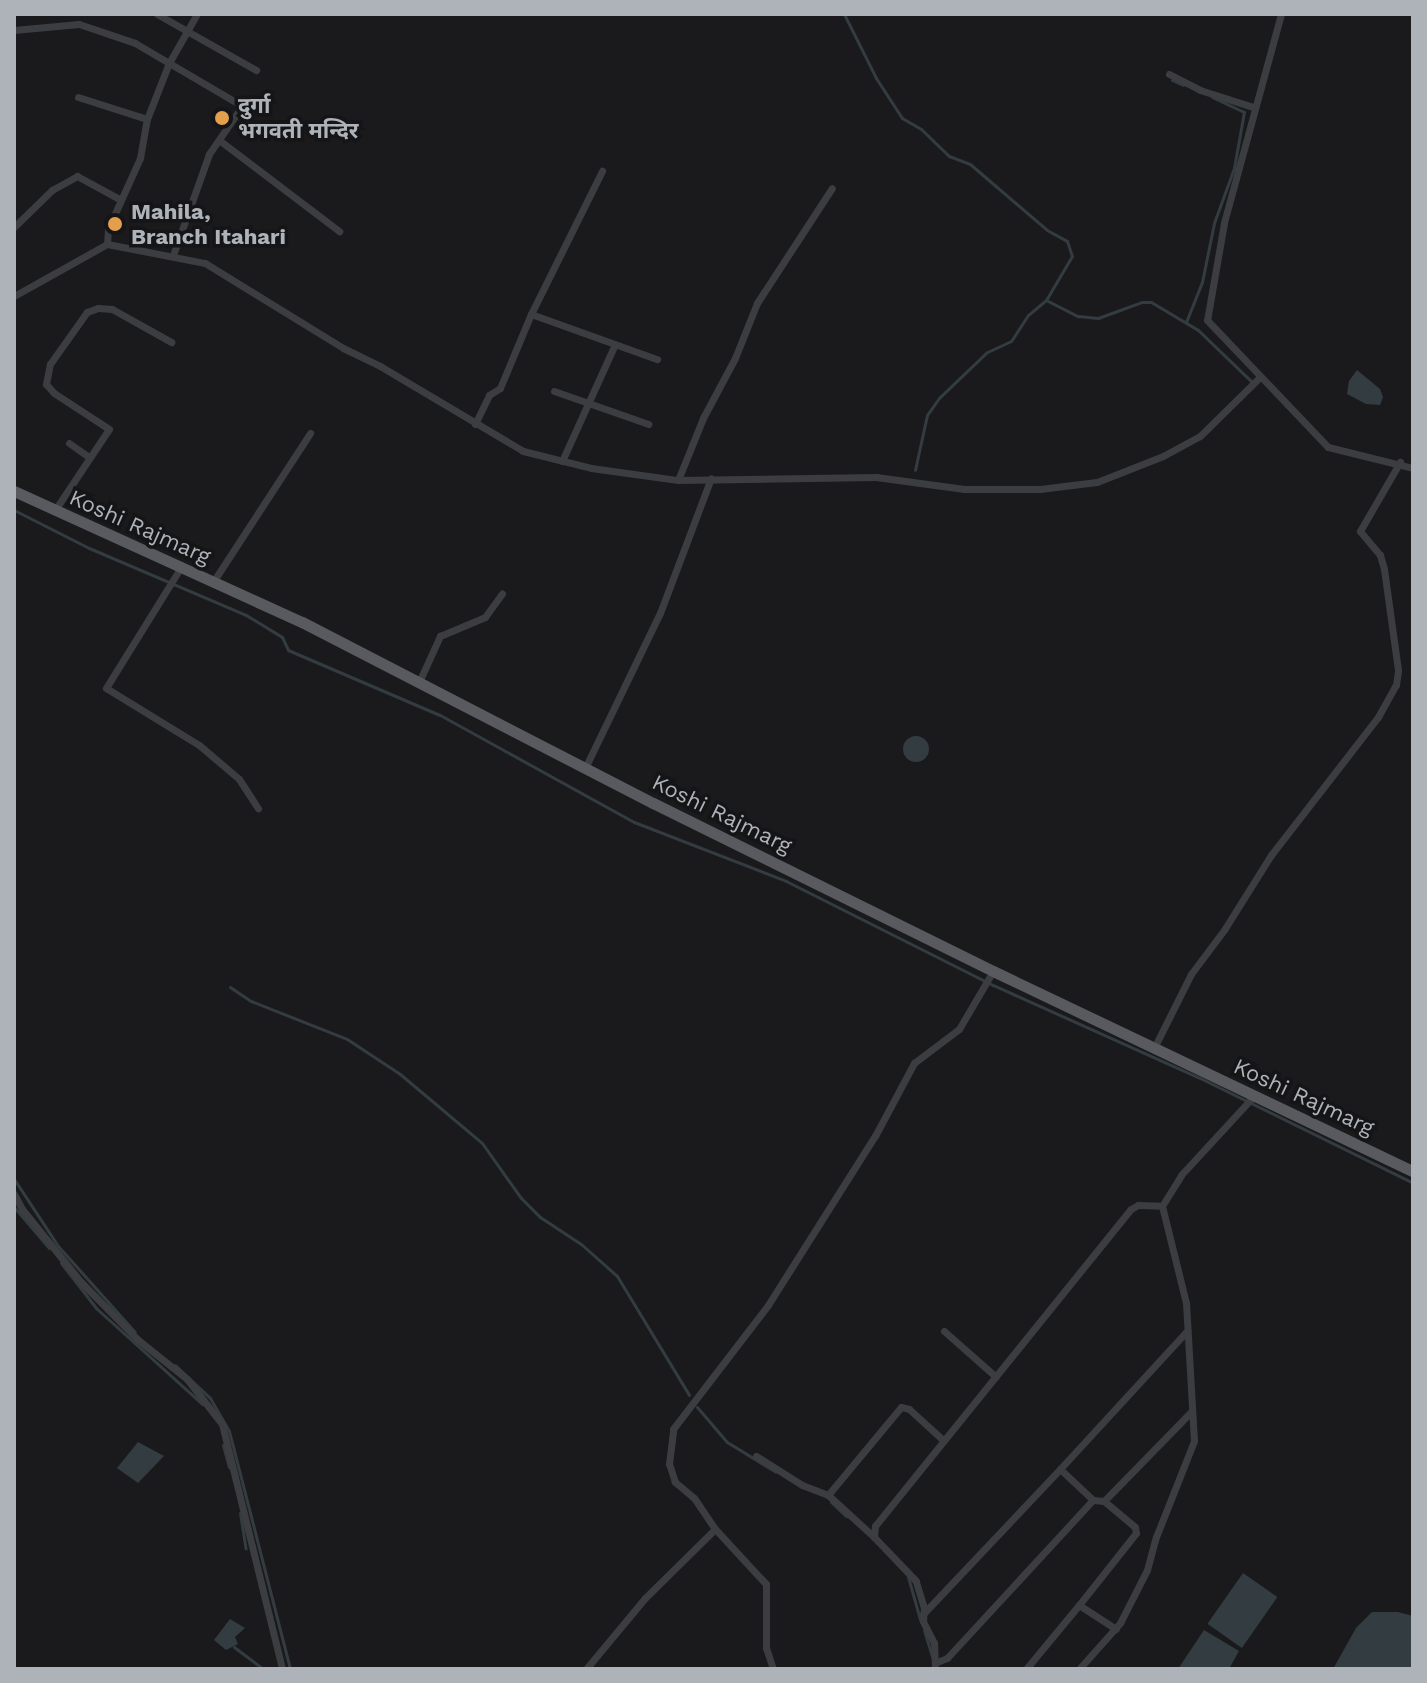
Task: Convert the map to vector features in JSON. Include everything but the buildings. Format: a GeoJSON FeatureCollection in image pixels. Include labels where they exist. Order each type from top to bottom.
{"type":"FeatureCollection","features":[{"type":"Feature","properties":{"kind":"main road","name":"Koshi Rajmarg"},"geometry":{"type":"LineString","coordinates":[[14,491],[213,582],[419,682],[991,974],[1413,1171]]}},
{"type":"Feature","properties":{"kind":"street"},"geometry":{"type":"LineString","coordinates":[[157,14],[256,70]]}},
{"type":"Feature","properties":{"kind":"street"},"geometry":{"type":"LineString","coordinates":[[107,244],[108,229],[140,158],[147,119],[169,63],[197,14]]}},
{"type":"Feature","properties":{"kind":"street"},"geometry":{"type":"LineString","coordinates":[[1281,14],[1253,107],[1244,159],[1224,223],[1207,320],[1328,447],[1400,462],[1413,468]]}},
{"type":"Feature","properties":{"kind":"street"},"geometry":{"type":"LineString","coordinates":[[14,30],[79,24],[135,43],[239,104],[240,109],[209,154],[173,255]]}},
{"type":"Feature","properties":{"kind":"street"},"geometry":{"type":"LineString","coordinates":[[1169,74],[1200,90],[1253,107]]}},
{"type":"Feature","properties":{"kind":"street"},"geometry":{"type":"LineString","coordinates":[[78,97],[147,119]]}},
{"type":"Feature","properties":{"kind":"street"},"geometry":{"type":"LineString","coordinates":[[219,140],[339,231]]}},
{"type":"Feature","properties":{"kind":"street"},"geometry":{"type":"LineString","coordinates":[[475,424],[489,395],[500,388],[531,314],[602,171]]}},
{"type":"Feature","properties":{"kind":"street"},"geometry":{"type":"LineString","coordinates":[[14,227],[52,190],[77,176],[121,200]]}},
{"type":"Feature","properties":{"kind":"street"},"geometry":{"type":"LineString","coordinates":[[678,480],[703,418],[735,358],[757,303],[832,188]]}},
{"type":"Feature","properties":{"kind":"street"},"geometry":{"type":"LineString","coordinates":[[14,296],[107,244],[205,263],[523,451],[562,461],[678,480],[876,477],[964,489],[1040,489],[1097,482],[1163,456],[1200,436],[1259,378]]}},
{"type":"Feature","properties":{"kind":"street"},"geometry":{"type":"LineString","coordinates":[[55,510],[109,429],[54,393],[46,384],[45,374],[87,312],[98,308],[112,309],[171,342]]}},
{"type":"Feature","properties":{"kind":"street"},"geometry":{"type":"LineString","coordinates":[[531,314],[657,359]]}},
{"type":"Feature","properties":{"kind":"street"},"geometry":{"type":"LineString","coordinates":[[562,461],[615,344]]}},
{"type":"Feature","properties":{"kind":"street"},"geometry":{"type":"LineString","coordinates":[[554,391],[648,424]]}},
{"type":"Feature","properties":{"kind":"street"},"geometry":{"type":"LineString","coordinates":[[213,582],[310,433]]}},
{"type":"Feature","properties":{"kind":"street"},"geometry":{"type":"LineString","coordinates":[[69,443],[89,457]]}},
{"type":"Feature","properties":{"kind":"street"},"geometry":{"type":"LineString","coordinates":[[1154,1048],[1191,974],[1224,930],[1271,855],[1378,717],[1396,685],[1398,670],[1384,569],[1380,555],[1360,531],[1400,462]]}},
{"type":"Feature","properties":{"kind":"street"},"geometry":{"type":"LineString","coordinates":[[585,768],[660,613],[711,478]]}},
{"type":"Feature","properties":{"kind":"street"},"geometry":{"type":"LineString","coordinates":[[181,567],[106,688],[199,745],[239,779],[258,808]]}},
{"type":"Feature","properties":{"kind":"street"},"geometry":{"type":"LineString","coordinates":[[419,682],[440,636],[485,617],[502,594]]}},
{"type":"Feature","properties":{"kind":"street"},"geometry":{"type":"LineString","coordinates":[[773,1669],[766,1648],[766,1584],[715,1529],[694,1498],[675,1482],[669,1464],[673,1429],[768,1305],[875,1136],[914,1063],[959,1029],[991,974]]}},
{"type":"Feature","properties":{"kind":"street"},"geometry":{"type":"LineString","coordinates":[[1079,1669],[1116,1629],[1147,1570],[1156,1537],[1192,1450],[1186,1303],[1162,1206],[1181,1175],[1254,1096]]}},
{"type":"Feature","properties":{"kind":"street"},"geometry":{"type":"LineString","coordinates":[[14,1194],[22,1209],[81,1282],[137,1339],[187,1379],[222,1424],[282,1669]]}},
{"type":"Feature","properties":{"kind":"street"},"geometry":{"type":"LineString","coordinates":[[874,1537],[875,1526],[1131,1209],[1138,1205],[1162,1206]]}},
{"type":"Feature","properties":{"kind":"street"},"geometry":{"type":"LineString","coordinates":[[944,1331],[996,1377]]}},
{"type":"Feature","properties":{"kind":"street"},"geometry":{"type":"LineString","coordinates":[[923,1614],[1187,1331]]}},
{"type":"Feature","properties":{"kind":"street"},"geometry":{"type":"LineString","coordinates":[[828,1495],[901,1407],[909,1409],[944,1441]]}},
{"type":"Feature","properties":{"kind":"street"},"geometry":{"type":"LineString","coordinates":[[1104,1501],[1191,1412]]}},
{"type":"Feature","properties":{"kind":"street"},"geometry":{"type":"LineString","coordinates":[[756,1456],[802,1485],[828,1495],[916,1581],[936,1666],[947,1658],[1093,1500]]}},
{"type":"Feature","properties":{"kind":"street"},"geometry":{"type":"LineString","coordinates":[[1026,1669],[1136,1533],[1135,1527],[1104,1501],[1093,1500],[1060,1469]]}},
{"type":"Feature","properties":{"kind":"street"},"geometry":{"type":"LineString","coordinates":[[586,1669],[645,1598],[715,1529]]}},
{"type":"Feature","properties":{"kind":"street"},"geometry":{"type":"LineString","coordinates":[[1079,1605],[1116,1629]]}},
{"type":"Feature","properties":{"kind":"shaded area"},"geometry":{"type":"Polygon","coordinates":[[[1357,370],[1380,389],[1383,397],[1380,405],[1366,404],[1347,394],[1349,381],[1357,370]]]}},
{"type":"Feature","properties":{"kind":"shaded area"},"geometry":{"type":"Polygon","coordinates":[[[916,736],[925,740],[929,749],[925,758],[916,762],[907,758],[903,749],[907,740],[916,736]]]}},
{"type":"Feature","properties":{"kind":"shaded area"},"geometry":{"type":"Polygon","coordinates":[[[138,1442],[164,1456],[138,1483],[117,1468],[138,1442]]]}},
{"type":"Feature","properties":{"kind":"shaded area"},"geometry":{"type":"Polygon","coordinates":[[[1243,1573],[1277,1597],[1242,1648],[1207,1624],[1243,1573]]]}},
{"type":"Feature","properties":{"kind":"shaded area"},"geometry":{"type":"Polygon","coordinates":[[[1372,1612],[1398,1612],[1413,1616],[1413,1669],[1333,1669],[1356,1628],[1372,1612]]]}},
{"type":"Feature","properties":{"kind":"shaded area"},"geometry":{"type":"Polygon","coordinates":[[[230,1619],[245,1628],[235,1637],[238,1644],[226,1650],[214,1640],[230,1619]]]}},
{"type":"Feature","properties":{"kind":"shaded area"},"geometry":{"type":"Polygon","coordinates":[[[1204,1630],[1239,1651],[1229,1669],[1178,1669],[1204,1630]]]}},
{"type":"Feature","properties":{"kind":"waterway"},"geometry":{"type":"LineString","coordinates":[[844,14],[876,78],[902,118],[921,129],[949,156],[970,164],[1047,230],[1067,241],[1072,256],[1046,300],[1028,315],[1011,341],[987,352],[939,398],[927,415],[915,470]]}},
{"type":"Feature","properties":{"kind":"waterway"},"geometry":{"type":"LineString","coordinates":[[1172,80],[1183,85]]}},
{"type":"Feature","properties":{"kind":"waterway"},"geometry":{"type":"LineString","coordinates":[[1186,322],[1202,282],[1214,223],[1234,168],[1244,112],[1212,97]]}},
{"type":"Feature","properties":{"kind":"waterway"},"geometry":{"type":"LineString","coordinates":[[1046,300],[1078,316],[1098,318],[1142,302],[1151,302],[1198,330],[1251,381]]}},
{"type":"Feature","properties":{"kind":"waterway"},"geometry":{"type":"LineString","coordinates":[[14,510],[89,548],[246,615],[282,637],[288,650],[440,715],[634,822],[786,881],[993,985],[1200,1078],[1413,1183]]}},
{"type":"Feature","properties":{"kind":"waterway"},"geometry":{"type":"LineString","coordinates":[[230,987],[251,1001],[347,1039],[400,1074],[482,1143],[521,1198],[540,1217],[581,1244],[617,1276],[689,1395]]}},
{"type":"Feature","properties":{"kind":"waterway"},"geometry":{"type":"LineString","coordinates":[[14,1179],[58,1246],[135,1332]]}},
{"type":"Feature","properties":{"kind":"waterway"},"geometry":{"type":"LineString","coordinates":[[14,1207],[49,1248]]}},
{"type":"Feature","properties":{"kind":"waterway"},"geometry":{"type":"LineString","coordinates":[[61,1263],[97,1309],[202,1404]]}},
{"type":"Feature","properties":{"kind":"waterway"},"geometry":{"type":"LineString","coordinates":[[175,1365],[210,1398],[229,1431],[290,1669]]}},
{"type":"Feature","properties":{"kind":"waterway"},"geometry":{"type":"LineString","coordinates":[[697,1407],[727,1442],[776,1472]]}},
{"type":"Feature","properties":{"kind":"waterway"},"geometry":{"type":"LineString","coordinates":[[223,1445],[229,1467]]}},
{"type":"Feature","properties":{"kind":"waterway"},"geometry":{"type":"LineString","coordinates":[[831,1502],[846,1516]]}},
{"type":"Feature","properties":{"kind":"waterway"},"geometry":{"type":"LineString","coordinates":[[240,1513],[246,1549]]}},
{"type":"Feature","properties":{"kind":"waterway"},"geometry":{"type":"LineString","coordinates":[[908,1577],[920,1619]]}},
{"type":"Feature","properties":{"kind":"waterway"},"geometry":{"type":"LineString","coordinates":[[924,1630],[932,1657]]}},
{"type":"Feature","properties":{"kind":"waterway"},"geometry":{"type":"LineString","coordinates":[[234,1647],[263,1669]]}},
{"type":"Feature","properties":{"kind":"place","name":"दुर्गा भगवती मन्दिर"},"geometry":{"type":"Point","coordinates":[222,118]}},
{"type":"Feature","properties":{"kind":"place","name":"Mahila, Branch Itahari"},"geometry":{"type":"Point","coordinates":[115,224]}}]}
